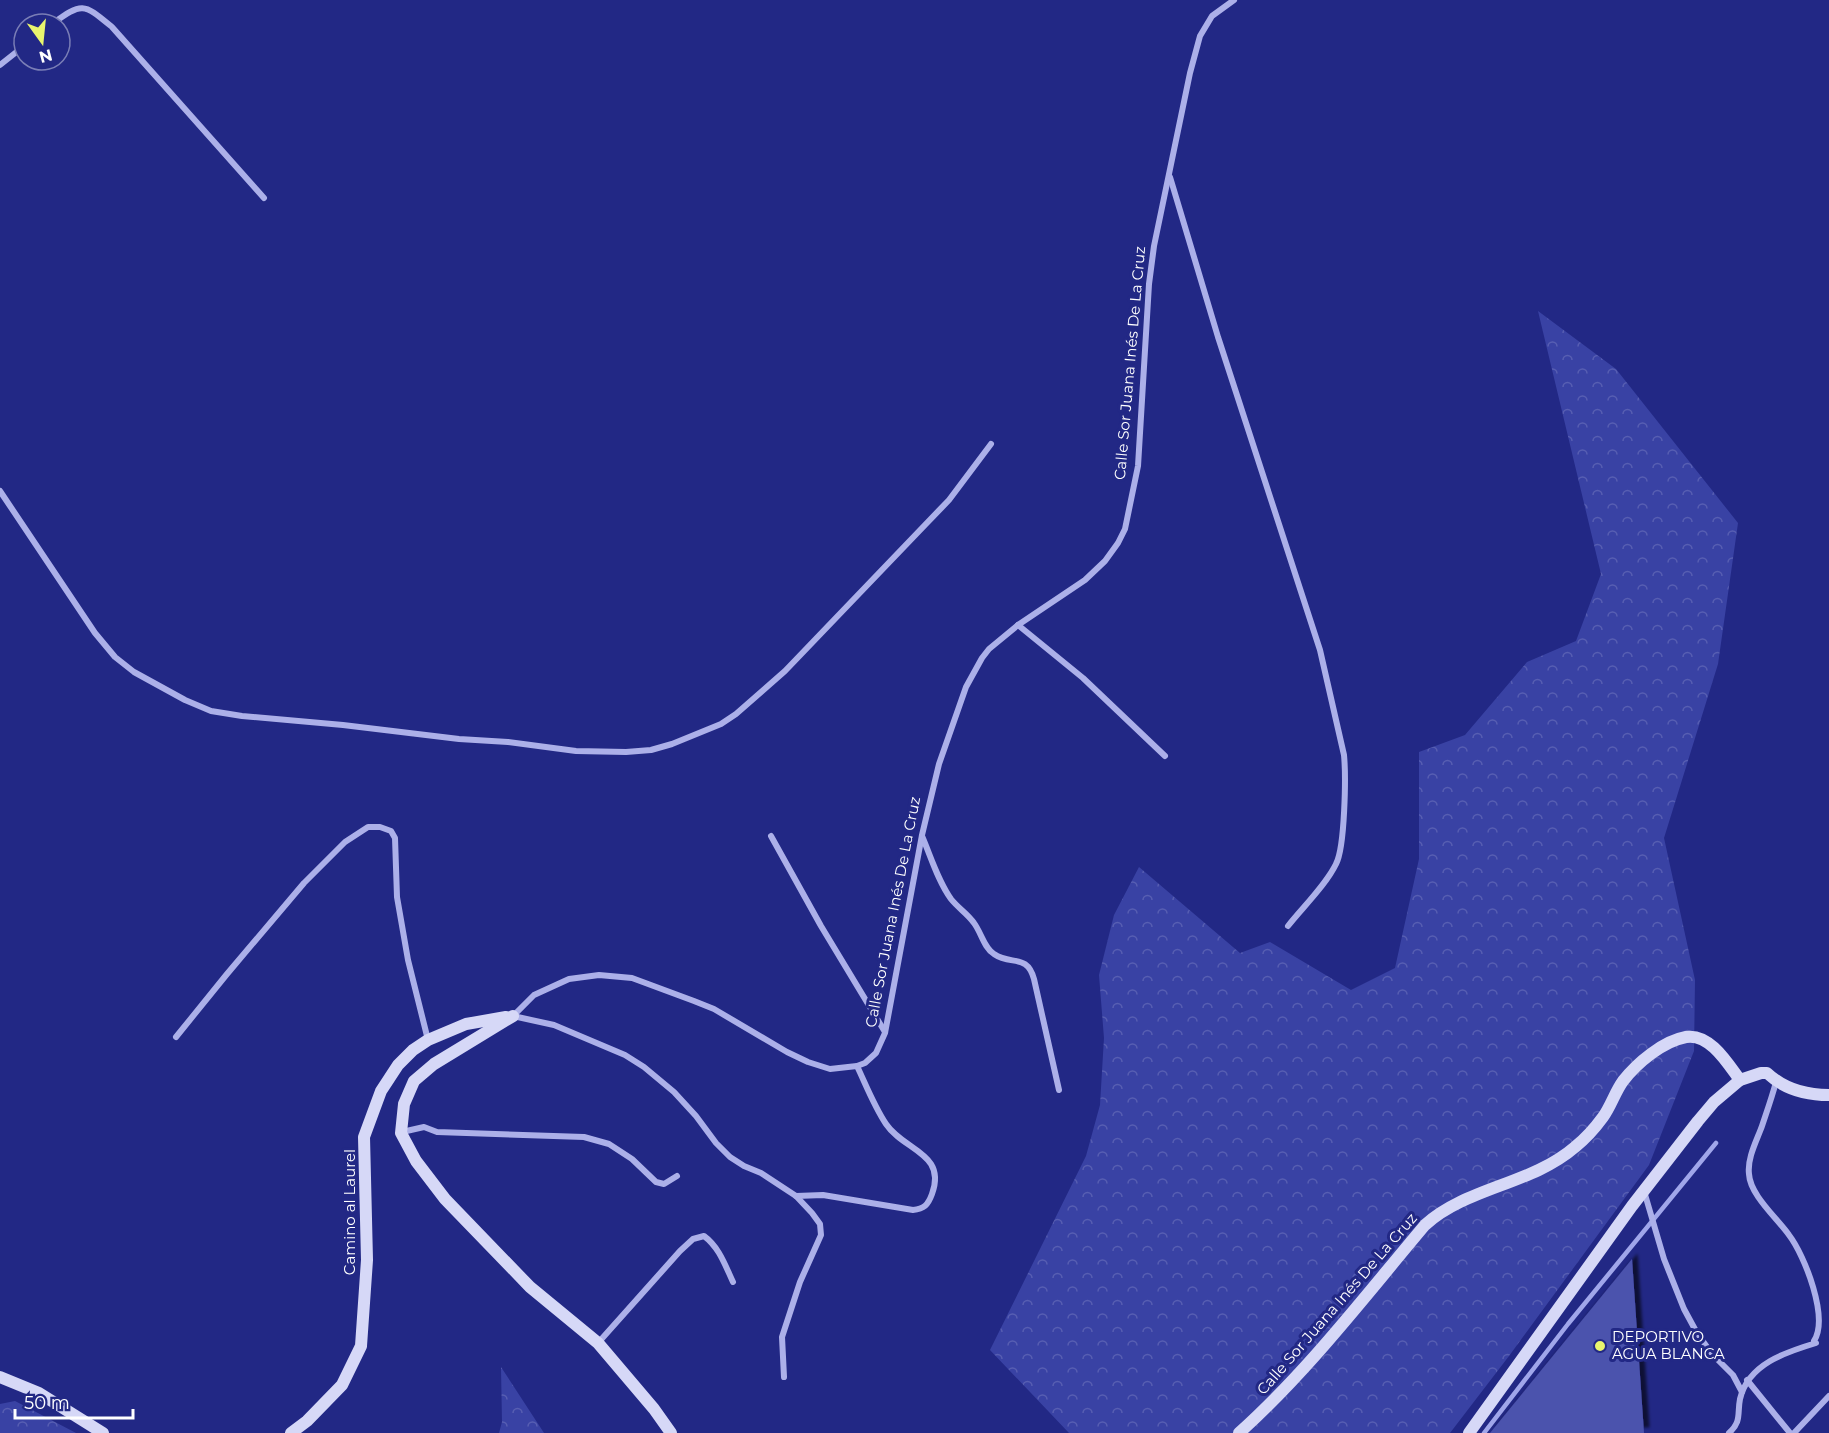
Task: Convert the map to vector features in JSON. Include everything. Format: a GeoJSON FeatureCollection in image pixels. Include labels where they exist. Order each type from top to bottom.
{"type":"FeatureCollection","features":[{"type":"Feature","properties":{"kind":"main road","name":"Camino al Laurel"},"geometry":{"type":"LineString","coordinates":[[291,1433],[307,1421],[342,1385],[361,1346],[367,1260],[364,1137],[381,1091],[398,1065],[413,1050],[428,1040],[466,1024],[513,1016]]}},
{"type":"Feature","properties":{"kind":"main road"},"geometry":{"type":"LineString","coordinates":[[513,1016],[434,1064],[414,1081],[404,1104],[401,1132],[416,1161],[452,1206],[530,1287],[598,1343],[654,1409],[671,1433]]}},
{"type":"Feature","properties":{"kind":"main road","name":"Calle Sor Juana Inés De La Cruz"},"geometry":{"type":"LineString","coordinates":[[1239,1433],[1318,1353],[1425,1225],[1446,1209],[1507,1184],[1565,1155],[1581,1142],[1603,1117],[1623,1081],[1665,1043],[1688,1036],[1709,1043],[1740,1080]]}},
{"type":"Feature","properties":{"kind":"main road"},"geometry":{"type":"LineString","coordinates":[[1468,1433],[1585,1270],[1714,1102],[1740,1080],[1767,1073],[1776,1082],[1794,1090],[1829,1095]]}},
{"type":"Feature","properties":{"kind":"main road"},"geometry":{"type":"LineString","coordinates":[[0,1377],[39,1393],[103,1433]]}},
{"type":"Feature","properties":{"kind":"street","name":"Calle Sor Juana Inés De La Cruz"},"geometry":{"type":"LineString","coordinates":[[857,1066],[876,1053],[885,1033],[922,835],[939,764],[966,687],[985,654],[1018,624],[1085,580],[1105,561],[1125,529],[1138,466],[1149,284],[1154,246],[1200,36],[1212,16],[1234,0]]}},
{"type":"Feature","properties":{"kind":"street"},"geometry":{"type":"LineString","coordinates":[[68,12],[81,7],[89,9],[112,27],[264,198]]}},
{"type":"Feature","properties":{"kind":"street"},"geometry":{"type":"LineString","coordinates":[[0,65],[12,56]]}},
{"type":"Feature","properties":{"kind":"street"},"geometry":{"type":"LineString","coordinates":[[1169,176],[1218,337],[1320,650],[1344,755],[1340,852],[1331,873],[1288,926]]}},
{"type":"Feature","properties":{"kind":"street"},"geometry":{"type":"LineString","coordinates":[[0,490],[89,624],[115,657],[134,672],[185,700],[212,711],[242,716],[343,725],[459,740],[508,742],[576,751],[626,752],[651,750],[672,744],[712,728],[736,714],[785,671],[924,526],[948,500],[991,444]]}},
{"type":"Feature","properties":{"kind":"street"},"geometry":{"type":"LineString","coordinates":[[1018,624],[1083,678],[1166,756]]}},
{"type":"Feature","properties":{"kind":"street"},"geometry":{"type":"LineString","coordinates":[[176,1037],[304,883],[345,842],[368,826],[372,826],[391,831],[395,838],[397,897],[408,960],[428,1040]]}},
{"type":"Feature","properties":{"kind":"street"},"geometry":{"type":"LineString","coordinates":[[922,835],[952,901],[974,923],[988,949],[994,955],[1030,966],[1059,1090]]}},
{"type":"Feature","properties":{"kind":"street"},"geometry":{"type":"LineString","coordinates":[[771,836],[820,926],[885,1033]]}},
{"type":"Feature","properties":{"kind":"street"},"geometry":{"type":"LineString","coordinates":[[513,1016],[534,995],[569,979],[599,975],[632,978],[714,1009],[808,1062],[830,1069],[857,1066],[887,1126],[935,1168],[934,1191],[929,1203],[921,1209],[913,1210],[823,1195],[796,1196]]}},
{"type":"Feature","properties":{"kind":"street"},"geometry":{"type":"LineString","coordinates":[[513,1016],[554,1025],[625,1056],[644,1067],[674,1092],[730,1157],[761,1173],[796,1196],[812,1213],[820,1224],[821,1235],[800,1282],[782,1337],[784,1377]]}},
{"type":"Feature","properties":{"kind":"street"},"geometry":{"type":"LineString","coordinates":[[1729,1433],[1737,1424],[1742,1392],[1747,1380],[1761,1367],[1780,1355],[1816,1343],[1814,1341],[1820,1331],[1820,1307],[1804,1262],[1791,1236],[1753,1188],[1749,1176],[1750,1159],[1776,1082]]}},
{"type":"Feature","properties":{"kind":"street"},"geometry":{"type":"LineString","coordinates":[[401,1132],[424,1127],[437,1132],[584,1137],[609,1144],[632,1159],[656,1182],[664,1184],[677,1176]]}},
{"type":"Feature","properties":{"kind":"street"},"geometry":{"type":"LineString","coordinates":[[1644,1191],[1655,1233],[1673,1283],[1697,1333],[1712,1354],[1733,1375],[1742,1392]]}},
{"type":"Feature","properties":{"kind":"street"},"geometry":{"type":"LineString","coordinates":[[598,1343],[693,1239],[704,1236],[713,1243],[733,1282]]}},
{"type":"Feature","properties":{"kind":"street"},"geometry":{"type":"LineString","coordinates":[[1747,1380],[1792,1433],[1829,1396]]}},
{"type":"Feature","properties":{"kind":"green space"},"geometry":{"type":"Polygon","coordinates":[[[1538,311],[1616,369],[1738,523],[1718,664],[1664,838],[1695,980],[1694,1051],[1649,1165],[1450,1433],[1069,1433],[990,1350],[1086,1156],[1100,1105],[1104,1038],[1099,975],[1114,915],[1139,867],[1240,953],[1270,942],[1351,990],[1395,968],[1419,859],[1419,752],[1465,735],[1527,662],[1576,641],[1601,574],[1538,311]]]}},
{"type":"Feature","properties":{"kind":"green space"},"geometry":{"type":"Polygon","coordinates":[[[501,1367],[544,1433],[499,1433],[502,1422],[501,1367]]]}},
{"type":"Feature","properties":{"kind":"green space"},"geometry":{"type":"Polygon","coordinates":[[[15,1401],[76,1433],[0,1433],[0,1404],[15,1401]]]}},
{"type":"Feature","properties":{"kind":"building","name":"DEPORTIVO AGUA BLANCA"},"geometry":{"type":"Polygon","coordinates":[[[1632,1259],[1644,1433],[1490,1433],[1632,1259]]]}},
{"type":"Feature","properties":{"kind":"waterway"},"geometry":{"type":"LineString","coordinates":[[1484,1433],[1568,1324],[1716,1143]]}},
{"type":"Feature","properties":{"kind":"place","name":"DEPORTIVO AGUA BLANCA"},"geometry":{"type":"Point","coordinates":[1600,1346]}}]}
